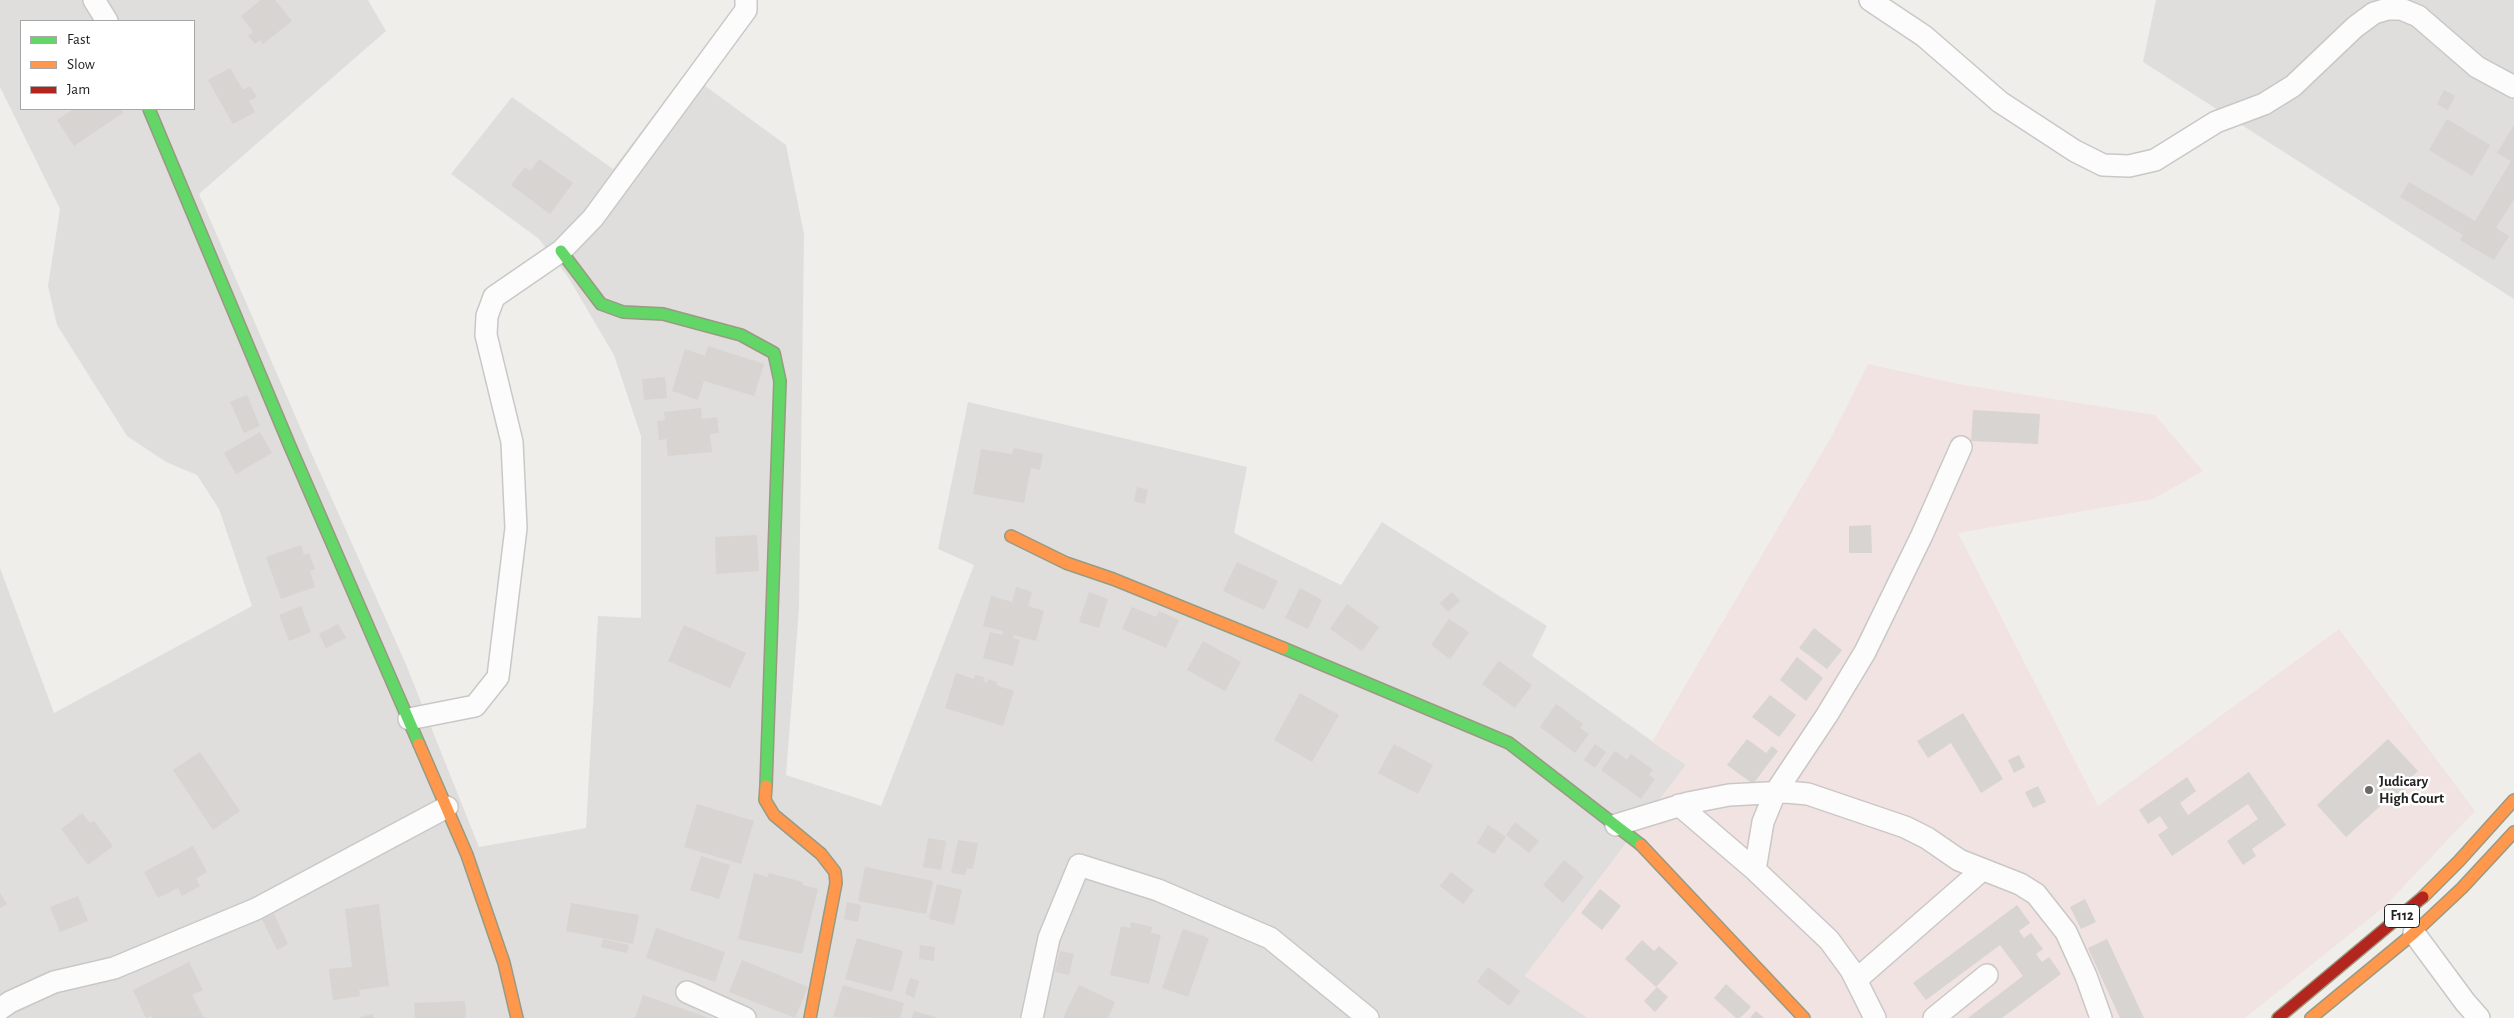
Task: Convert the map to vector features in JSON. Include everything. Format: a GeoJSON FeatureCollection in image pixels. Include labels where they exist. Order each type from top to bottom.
{"type":"FeatureCollection","features":[{"type":"Feature","properties":{"kind":"street"},"geometry":{"type":"LineString","coordinates":[[94,0],[106,20]]}},
{"type":"Feature","properties":{"kind":"street"},"geometry":{"type":"LineString","coordinates":[[409,719],[475,706],[498,677],[516,528],[512,442],[486,335],[487,316],[494,297],[561,251],[593,218],[746,10],[746,0]]}},
{"type":"Feature","properties":{"kind":"street"},"geometry":{"type":"LineString","coordinates":[[1870,0],[1924,36],[2000,102],[2075,151],[2103,165],[2129,166],[2155,160],[2216,122],[2264,104],[2293,86],[2355,27],[2374,13],[2388,8],[2401,8],[2418,16],[2477,66],[2514,87]]}},
{"type":"Feature","properties":{"kind":"street"},"geometry":{"type":"LineString","coordinates":[[149,110],[289,444],[467,855],[504,963],[517,1018]]}},
{"type":"Feature","properties":{"kind":"street"},"geometry":{"type":"LineString","coordinates":[[561,251],[601,304],[623,312],[663,314],[741,335],[774,353],[780,381],[765,800],[774,815],[821,854],[835,872],[836,883],[810,1018]]}},
{"type":"Feature","properties":{"kind":"street"},"geometry":{"type":"LineString","coordinates":[[1755,870],[1763,822],[1775,792],[1827,715],[1865,652],[1922,535],[1961,446]]}},
{"type":"Feature","properties":{"kind":"street"},"geometry":{"type":"LineString","coordinates":[[1011,536],[1066,563],[1113,579],[1371,683],[1509,743],[1636,840],[1804,1018]]}},
{"type":"Feature","properties":{"kind":"street"},"geometry":{"type":"LineString","coordinates":[[1616,825],[1679,805],[1729,796],[1775,792],[1808,794],[1905,828],[1927,838],[1959,860],[2020,884],[2036,894],[2066,932],[2086,976],[2101,1018]]}},
{"type":"Feature","properties":{"kind":"street","name":"F112"},"geometry":{"type":"LineString","coordinates":[[2278,1018],[2407,912],[2459,861],[2514,800]]}},
{"type":"Feature","properties":{"kind":"street"},"geometry":{"type":"LineString","coordinates":[[1679,805],[1755,870],[1829,940],[1856,980],[1874,1018]]}},
{"type":"Feature","properties":{"kind":"street"},"geometry":{"type":"LineString","coordinates":[[0,1009],[10,1002],[54,982],[114,968],[256,909],[447,807]]}},
{"type":"Feature","properties":{"kind":"street","name":"F112"},"geometry":{"type":"LineString","coordinates":[[2311,1018],[2414,933],[2462,888],[2514,832]]}},
{"type":"Feature","properties":{"kind":"street"},"geometry":{"type":"LineString","coordinates":[[1032,1018],[1048,938],[1079,865],[1158,890],[1270,938],[1368,1018]]}},
{"type":"Feature","properties":{"kind":"street"},"geometry":{"type":"LineString","coordinates":[[1856,980],[1982,870]]}},
{"type":"Feature","properties":{"kind":"street"},"geometry":{"type":"LineString","coordinates":[[2414,933],[2464,1002],[2479,1018]]}},
{"type":"Feature","properties":{"kind":"street"},"geometry":{"type":"LineString","coordinates":[[1934,1018],[1987,975]]}},
{"type":"Feature","properties":{"kind":"street"},"geometry":{"type":"LineString","coordinates":[[687,992],[746,1018]]}},
{"type":"Feature","properties":{"kind":"shaded area"},"geometry":{"type":"Polygon","coordinates":[[[0,0],[368,0],[386,31],[199,194],[310,450],[405,662],[479,847],[586,828],[598,616],[641,618],[641,436],[614,355],[568,277],[539,239],[451,174],[512,97],[613,169],[686,72],[786,145],[804,234],[799,609],[786,775],[881,806],[974,565],[938,549],[968,402],[1247,467],[1234,533],[1341,585],[1382,522],[1547,626],[1532,656],[1686,765],[1525,976],[1588,1018],[0,1018],[0,568],[54,713],[252,606],[219,509],[197,475],[166,462],[127,436],[57,325],[48,286],[60,209],[0,87],[0,0]]]}},
{"type":"Feature","properties":{"kind":"shaded area"},"geometry":{"type":"Polygon","coordinates":[[[2156,0],[2514,0],[2514,299],[2143,62],[2156,0]]]}},
{"type":"Feature","properties":{"kind":"shaded area"},"geometry":{"type":"Polygon","coordinates":[[[1868,364],[1958,384],[2155,415],[2203,471],[2153,499],[1958,533],[2098,806],[2339,629],[2475,811],[2384,907],[2245,1018],[1588,1018],[1525,976],[1686,765],[1652,742],[1830,439],[1868,364]]]}},
{"type":"Feature","properties":{"kind":"building"},"geometry":{"type":"Polygon","coordinates":[[[261,0],[275,0],[292,21],[263,44],[260,40],[255,44],[248,36],[253,32],[241,16],[261,0]]]}},
{"type":"Feature","properties":{"kind":"building"},"geometry":{"type":"Polygon","coordinates":[[[230,68],[243,90],[250,86],[257,97],[249,101],[255,112],[233,124],[208,80],[230,68]]]}},
{"type":"Feature","properties":{"kind":"building"},"geometry":{"type":"Polygon","coordinates":[[[2444,90],[2455,96],[2448,110],[2437,104],[2444,90]]]}},
{"type":"Feature","properties":{"kind":"building"},"geometry":{"type":"Polygon","coordinates":[[[72,110],[122,110],[123,113],[74,146],[57,120],[72,110]]]}},
{"type":"Feature","properties":{"kind":"building"},"geometry":{"type":"Polygon","coordinates":[[[2447,119],[2490,145],[2472,176],[2429,150],[2447,119]]]}},
{"type":"Feature","properties":{"kind":"building"},"geometry":{"type":"Polygon","coordinates":[[[2514,125],[2514,199],[2496,228],[2509,236],[2494,260],[2460,240],[2463,235],[2400,197],[2409,182],[2475,221],[2511,161],[2497,153],[2514,125]]]}},
{"type":"Feature","properties":{"kind":"building"},"geometry":{"type":"Polygon","coordinates":[[[539,159],[573,183],[550,214],[511,185],[525,167],[530,171],[539,159]]]}},
{"type":"Feature","properties":{"kind":"building"},"geometry":{"type":"Polygon","coordinates":[[[708,346],[764,364],[754,396],[704,381],[698,400],[672,391],[685,349],[705,356],[708,346]]]}},
{"type":"Feature","properties":{"kind":"building"},"geometry":{"type":"Polygon","coordinates":[[[665,377],[667,398],[644,400],[642,379],[665,377]]]}},
{"type":"Feature","properties":{"kind":"building"},"geometry":{"type":"Polygon","coordinates":[[[247,395],[260,426],[244,433],[230,402],[247,395]]]}},
{"type":"Feature","properties":{"kind":"building"},"geometry":{"type":"Polygon","coordinates":[[[701,408],[702,419],[717,417],[719,433],[710,434],[712,452],[668,456],[666,439],[659,440],[657,421],[665,420],[664,412],[701,408]]]}},
{"type":"Feature","properties":{"kind":"building"},"geometry":{"type":"Polygon","coordinates":[[[1973,410],[2040,414],[2038,444],[1971,441],[1973,410]]]}},
{"type":"Feature","properties":{"kind":"building"},"geometry":{"type":"Polygon","coordinates":[[[260,432],[272,453],[236,474],[224,453],[260,432]]]}},
{"type":"Feature","properties":{"kind":"building"},"geometry":{"type":"Polygon","coordinates":[[[1014,448],[1043,454],[1040,470],[1031,468],[1024,503],[973,494],[981,449],[1012,454],[1014,448]]]}},
{"type":"Feature","properties":{"kind":"building"},"geometry":{"type":"Polygon","coordinates":[[[1137,487],[1148,490],[1145,504],[1134,501],[1137,487]]]}},
{"type":"Feature","properties":{"kind":"building"},"geometry":{"type":"Polygon","coordinates":[[[1871,525],[1872,553],[1849,553],[1849,526],[1871,525]]]}},
{"type":"Feature","properties":{"kind":"building"},"geometry":{"type":"Polygon","coordinates":[[[757,535],[759,571],[716,574],[715,537],[757,535]]]}},
{"type":"Feature","properties":{"kind":"building"},"geometry":{"type":"Polygon","coordinates":[[[301,545],[304,555],[309,553],[315,569],[310,571],[315,587],[281,599],[266,557],[301,545]]]}},
{"type":"Feature","properties":{"kind":"building"},"geometry":{"type":"Polygon","coordinates":[[[1237,562],[1278,581],[1264,610],[1223,591],[1237,562]]]}},
{"type":"Feature","properties":{"kind":"building"},"geometry":{"type":"Polygon","coordinates":[[[1016,587],[1032,592],[1028,606],[1044,611],[1036,641],[1014,635],[1013,638],[1020,640],[1013,666],[983,658],[990,632],[1002,635],[1003,631],[983,626],[991,596],[1012,602],[1016,587]]]}},
{"type":"Feature","properties":{"kind":"building"},"geometry":{"type":"Polygon","coordinates":[[[1300,588],[1322,600],[1308,629],[1285,618],[1300,588]]]}},
{"type":"Feature","properties":{"kind":"building"},"geometry":{"type":"Polygon","coordinates":[[[1089,592],[1108,599],[1099,628],[1079,622],[1089,592]]]}},
{"type":"Feature","properties":{"kind":"building"},"geometry":{"type":"Polygon","coordinates":[[[1452,592],[1460,601],[1448,612],[1440,603],[1452,592]]]}},
{"type":"Feature","properties":{"kind":"building"},"geometry":{"type":"Polygon","coordinates":[[[1347,604],[1379,627],[1362,651],[1330,629],[1347,604]]]}},
{"type":"Feature","properties":{"kind":"building"},"geometry":{"type":"Polygon","coordinates":[[[301,606],[311,632],[289,641],[279,615],[301,606]]]}},
{"type":"Feature","properties":{"kind":"building"},"geometry":{"type":"Polygon","coordinates":[[[1132,607],[1156,617],[1159,611],[1179,620],[1166,648],[1122,629],[1132,607]]]}},
{"type":"Feature","properties":{"kind":"building"},"geometry":{"type":"Polygon","coordinates":[[[1449,619],[1469,632],[1450,659],[1431,645],[1449,619]]]}},
{"type":"Feature","properties":{"kind":"building"},"geometry":{"type":"Polygon","coordinates":[[[338,624],[346,638],[326,648],[319,634],[338,624]]]}},
{"type":"Feature","properties":{"kind":"building"},"geometry":{"type":"Polygon","coordinates":[[[684,625],[746,653],[730,688],[668,661],[684,625]]]}},
{"type":"Feature","properties":{"kind":"building"},"geometry":{"type":"Polygon","coordinates":[[[1814,628],[1842,650],[1827,669],[1799,648],[1814,628]]]}},
{"type":"Feature","properties":{"kind":"building"},"geometry":{"type":"Polygon","coordinates":[[[1203,641],[1241,662],[1225,691],[1187,670],[1203,641]]]}},
{"type":"Feature","properties":{"kind":"building"},"geometry":{"type":"Polygon","coordinates":[[[1797,657],[1823,678],[1806,701],[1780,680],[1797,657]]]}},
{"type":"Feature","properties":{"kind":"building"},"geometry":{"type":"Polygon","coordinates":[[[1499,661],[1532,685],[1515,708],[1482,684],[1499,661]]]}},
{"type":"Feature","properties":{"kind":"building"},"geometry":{"type":"Polygon","coordinates":[[[956,673],[974,679],[975,675],[984,677],[983,681],[987,683],[988,679],[997,682],[996,685],[1014,691],[1003,726],[945,708],[956,673]]]}},
{"type":"Feature","properties":{"kind":"building"},"geometry":{"type":"Polygon","coordinates":[[[1300,693],[1339,715],[1312,762],[1274,740],[1300,693]]]}},
{"type":"Feature","properties":{"kind":"building"},"geometry":{"type":"Polygon","coordinates":[[[1770,695],[1796,715],[1779,737],[1752,717],[1770,695]]]}},
{"type":"Feature","properties":{"kind":"building"},"geometry":{"type":"Polygon","coordinates":[[[1556,704],[1583,724],[1580,728],[1589,734],[1575,753],[1540,727],[1556,704]]]}},
{"type":"Feature","properties":{"kind":"building"},"geometry":{"type":"Polygon","coordinates":[[[1963,713],[2003,779],[1981,793],[1951,743],[1928,758],[1917,741],[1963,713]]]}},
{"type":"Feature","properties":{"kind":"building"},"geometry":{"type":"Polygon","coordinates":[[[1747,739],[1766,753],[1772,746],[1778,751],[1753,784],[1727,765],[1747,739]]]}},
{"type":"Feature","properties":{"kind":"building","name":"Judicary High Court"},"geometry":{"type":"Polygon","coordinates":[[[2388,739],[2418,771],[2401,786],[2408,794],[2393,808],[2386,801],[2346,837],[2317,805],[2388,739]]]}},
{"type":"Feature","properties":{"kind":"building"},"geometry":{"type":"Polygon","coordinates":[[[1394,744],[1433,765],[1418,794],[1378,773],[1394,744]]]}},
{"type":"Feature","properties":{"kind":"building"},"geometry":{"type":"Polygon","coordinates":[[[1595,744],[1606,752],[1595,768],[1584,760],[1595,744]]]}},
{"type":"Feature","properties":{"kind":"building"},"geometry":{"type":"Polygon","coordinates":[[[1615,751],[1627,760],[1631,754],[1653,770],[1649,775],[1655,779],[1641,799],[1601,770],[1615,751]]]}},
{"type":"Feature","properties":{"kind":"building"},"geometry":{"type":"Polygon","coordinates":[[[200,752],[240,811],[213,830],[173,770],[200,752]]]}},
{"type":"Feature","properties":{"kind":"building"},"geometry":{"type":"Polygon","coordinates":[[[2019,755],[2025,767],[2014,773],[2008,760],[2019,755]]]}},
{"type":"Feature","properties":{"kind":"building"},"geometry":{"type":"Polygon","coordinates":[[[2249,772],[2286,825],[2252,849],[2256,856],[2243,865],[2227,841],[2258,819],[2248,804],[2172,856],[2158,835],[2168,828],[2160,816],[2148,824],[2139,810],[2187,777],[2196,791],[2180,803],[2188,815],[2249,772]]]}},
{"type":"Feature","properties":{"kind":"building"},"geometry":{"type":"Polygon","coordinates":[[[2038,786],[2046,802],[2033,808],[2025,792],[2038,786]]]}},
{"type":"Feature","properties":{"kind":"building"},"geometry":{"type":"Polygon","coordinates":[[[697,804],[754,821],[741,864],[684,847],[697,804]]]}},
{"type":"Feature","properties":{"kind":"building"},"geometry":{"type":"Polygon","coordinates":[[[82,813],[90,823],[94,821],[113,846],[88,865],[61,829],[82,813]]]}},
{"type":"Feature","properties":{"kind":"building"},"geometry":{"type":"Polygon","coordinates":[[[1515,822],[1539,841],[1529,853],[1506,835],[1515,822]]]}},
{"type":"Feature","properties":{"kind":"building"},"geometry":{"type":"Polygon","coordinates":[[[1488,825],[1506,837],[1494,854],[1477,843],[1488,825]]]}},
{"type":"Feature","properties":{"kind":"building"},"geometry":{"type":"Polygon","coordinates":[[[928,838],[946,841],[941,870],[923,867],[928,838]]]}},
{"type":"Feature","properties":{"kind":"building"},"geometry":{"type":"Polygon","coordinates":[[[958,840],[978,843],[973,869],[967,868],[965,875],[951,873],[958,840]]]}},
{"type":"Feature","properties":{"kind":"building"},"geometry":{"type":"Polygon","coordinates":[[[193,846],[207,872],[196,878],[200,886],[182,896],[178,888],[158,898],[144,872],[193,846]]]}},
{"type":"Feature","properties":{"kind":"building"},"geometry":{"type":"Polygon","coordinates":[[[701,856],[730,865],[719,899],[690,890],[701,856]]]}},
{"type":"Feature","properties":{"kind":"building"},"geometry":{"type":"Polygon","coordinates":[[[1564,860],[1584,877],[1563,903],[1543,885],[1564,860]]]}},
{"type":"Feature","properties":{"kind":"building"},"geometry":{"type":"Polygon","coordinates":[[[865,867],[933,881],[926,914],[858,901],[865,867]]]}},
{"type":"Feature","properties":{"kind":"building"},"geometry":{"type":"Polygon","coordinates":[[[1451,872],[1474,890],[1463,904],[1440,886],[1451,872]]]}},
{"type":"Feature","properties":{"kind":"building"},"geometry":{"type":"Polygon","coordinates":[[[754,873],[768,877],[769,873],[803,882],[803,885],[818,889],[802,954],[738,939],[754,873]]]}},
{"type":"Feature","properties":{"kind":"building"},"geometry":{"type":"Polygon","coordinates":[[[937,884],[962,890],[954,925],[929,919],[937,884]]]}},
{"type":"Feature","properties":{"kind":"building"},"geometry":{"type":"Polygon","coordinates":[[[1600,889],[1621,906],[1602,930],[1581,913],[1600,889]]]}},
{"type":"Feature","properties":{"kind":"building"},"geometry":{"type":"Polygon","coordinates":[[[0,893],[7,904],[0,908],[0,893]]]}},
{"type":"Feature","properties":{"kind":"building"},"geometry":{"type":"Polygon","coordinates":[[[78,896],[88,921],[60,932],[50,907],[78,896]]]}},
{"type":"Feature","properties":{"kind":"building"},"geometry":{"type":"Polygon","coordinates":[[[2085,899],[2096,922],[2081,929],[2070,907],[2085,899]]]}},
{"type":"Feature","properties":{"kind":"building"},"geometry":{"type":"Polygon","coordinates":[[[847,902],[861,905],[858,922],[844,919],[847,902]]]}},
{"type":"Feature","properties":{"kind":"building"},"geometry":{"type":"Polygon","coordinates":[[[571,903],[639,915],[633,944],[566,931],[571,903]]]}},
{"type":"Feature","properties":{"kind":"building"},"geometry":{"type":"Polygon","coordinates":[[[379,904],[389,986],[359,990],[360,996],[333,1000],[329,969],[352,967],[345,909],[379,904]]]}},
{"type":"Feature","properties":{"kind":"building"},"geometry":{"type":"Polygon","coordinates":[[[2017,905],[2030,923],[2019,931],[2024,938],[2031,933],[2043,949],[2036,954],[2042,962],[2049,957],[2061,974],[2002,1018],[1968,1018],[2023,976],[2000,945],[1926,1000],[1913,983],[2017,905]]]}},
{"type":"Feature","properties":{"kind":"building"},"geometry":{"type":"Polygon","coordinates":[[[274,914],[288,944],[277,950],[262,919],[274,914]]]}},
{"type":"Feature","properties":{"kind":"building"},"geometry":{"type":"Polygon","coordinates":[[[1131,922],[1152,927],[1151,933],[1161,935],[1149,984],[1110,975],[1121,926],[1130,928],[1131,922]]]}},
{"type":"Feature","properties":{"kind":"building"},"geometry":{"type":"Polygon","coordinates":[[[656,928],[725,952],[715,982],[646,958],[656,928]]]}},
{"type":"Feature","properties":{"kind":"building"},"geometry":{"type":"Polygon","coordinates":[[[1183,929],[1209,938],[1188,997],[1162,988],[1183,929]]]}},
{"type":"Feature","properties":{"kind":"building"},"geometry":{"type":"Polygon","coordinates":[[[857,938],[903,951],[892,992],[845,979],[857,938]]]}},
{"type":"Feature","properties":{"kind":"building"},"geometry":{"type":"Polygon","coordinates":[[[603,939],[629,945],[627,953],[601,947],[603,939]]]}},
{"type":"Feature","properties":{"kind":"building"},"geometry":{"type":"Polygon","coordinates":[[[2107,939],[2144,1018],[2120,1018],[2088,948],[2107,939]]]}},
{"type":"Feature","properties":{"kind":"building"},"geometry":{"type":"Polygon","coordinates":[[[1642,940],[1654,951],[1659,946],[1678,963],[1656,987],[1625,959],[1642,940]]]}},
{"type":"Feature","properties":{"kind":"building"},"geometry":{"type":"Polygon","coordinates":[[[920,945],[935,947],[934,961],[919,959],[920,945]]]}},
{"type":"Feature","properties":{"kind":"building"},"geometry":{"type":"Polygon","coordinates":[[[1060,951],[1074,954],[1069,975],[1055,972],[1060,951]]]}},
{"type":"Feature","properties":{"kind":"building"},"geometry":{"type":"Polygon","coordinates":[[[742,960],[808,987],[795,1018],[729,992],[742,960]]]}},
{"type":"Feature","properties":{"kind":"building"},"geometry":{"type":"Polygon","coordinates":[[[189,962],[203,990],[192,995],[204,1018],[152,1018],[151,1016],[146,1018],[133,990],[189,962]]]}},
{"type":"Feature","properties":{"kind":"building"},"geometry":{"type":"Polygon","coordinates":[[[1488,967],[1520,991],[1509,1006],[1477,982],[1488,967]]]}},
{"type":"Feature","properties":{"kind":"building"},"geometry":{"type":"Polygon","coordinates":[[[910,978],[919,981],[914,998],[905,994],[910,978]]]}},
{"type":"Feature","properties":{"kind":"building"},"geometry":{"type":"Polygon","coordinates":[[[1726,984],[1751,1007],[1740,1018],[1736,1018],[1714,998],[1726,984]]]}},
{"type":"Feature","properties":{"kind":"building"},"geometry":{"type":"Polygon","coordinates":[[[843,985],[904,1003],[900,1018],[833,1017],[843,985]]]}},
{"type":"Feature","properties":{"kind":"building"},"geometry":{"type":"Polygon","coordinates":[[[1079,985],[1115,1002],[1108,1018],[1063,1018],[1079,985]]]}},
{"type":"Feature","properties":{"kind":"building"},"geometry":{"type":"Polygon","coordinates":[[[1657,987],[1668,997],[1655,1012],[1644,1001],[1657,987]]]}},
{"type":"Feature","properties":{"kind":"building"},"geometry":{"type":"Polygon","coordinates":[[[643,995],[709,1018],[635,1018],[643,995]]]}},
{"type":"Feature","properties":{"kind":"building"},"geometry":{"type":"Polygon","coordinates":[[[465,1001],[466,1018],[415,1018],[414,1003],[465,1001]]]}},
{"type":"Feature","properties":{"kind":"building"},"geometry":{"type":"Polygon","coordinates":[[[914,1011],[936,1017],[936,1018],[912,1018],[914,1011]]]}},
{"type":"Feature","properties":{"kind":"building"},"geometry":{"type":"Polygon","coordinates":[[[1756,1011],[1764,1018],[1750,1018],[1756,1011]]]}},
{"type":"Feature","properties":{"kind":"building"},"geometry":{"type":"Polygon","coordinates":[[[373,1014],[374,1018],[360,1018],[360,1017],[373,1014]]]}},
{"type":"Feature","properties":{"kind":"traffic: fast"},"geometry":{"type":"LineString","coordinates":[[149,110],[289,444],[419,744]]}},
{"type":"Feature","properties":{"kind":"traffic: fast"},"geometry":{"type":"LineString","coordinates":[[561,251],[601,304],[623,312],[663,314],[741,335],[774,353],[780,381],[766,786]]}},
{"type":"Feature","properties":{"kind":"traffic: fast"},"geometry":{"type":"LineString","coordinates":[[1283,648],[1509,743],[1641,845]]}},
{"type":"Feature","properties":{"kind":"traffic: slow"},"geometry":{"type":"LineString","coordinates":[[1011,536],[1066,563],[1113,579],[1283,648]]}},
{"type":"Feature","properties":{"kind":"traffic: slow"},"geometry":{"type":"LineString","coordinates":[[419,744],[467,855],[504,963],[517,1018]]}},
{"type":"Feature","properties":{"kind":"traffic: slow"},"geometry":{"type":"LineString","coordinates":[[766,786],[765,800],[774,815],[821,854],[835,872],[836,883],[810,1018]]}},
{"type":"Feature","properties":{"kind":"traffic: slow"},"geometry":{"type":"LineString","coordinates":[[2423,897],[2459,861],[2514,800]]}},
{"type":"Feature","properties":{"kind":"traffic: slow"},"geometry":{"type":"LineString","coordinates":[[2311,1018],[2414,933],[2462,888],[2514,832]]}},
{"type":"Feature","properties":{"kind":"traffic: slow"},"geometry":{"type":"LineString","coordinates":[[1641,845],[1804,1018]]}},
{"type":"Feature","properties":{"kind":"traffic: jam"},"geometry":{"type":"LineString","coordinates":[[2278,1018],[2423,897]]}},
{"type":"Feature","properties":{"kind":"place","name":"Judicary High Court"},"geometry":{"type":"Point","coordinates":[2369,790]}}]}
